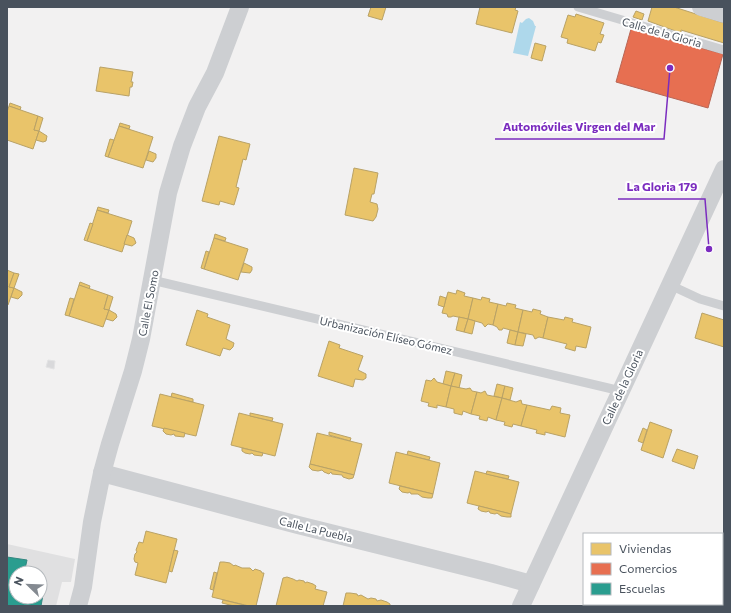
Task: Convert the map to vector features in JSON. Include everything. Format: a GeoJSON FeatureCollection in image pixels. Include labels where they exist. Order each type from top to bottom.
{"type":"FeatureCollection","features":[{"type":"Feature","properties":{"kind":"street","name":"Calle El Somo"},"geometry":{"type":"LineString","coordinates":[[78,606],[83,587],[92,522],[102,473],[133,371],[168,193],[182,146],[197,107],[215,73],[240,7]]}},
{"type":"Feature","properties":{"kind":"street"},"geometry":{"type":"LineString","coordinates":[[701,7],[724,14]]}},
{"type":"Feature","properties":{"kind":"street","name":"Calle de la Gloria"},"geometry":{"type":"LineString","coordinates":[[521,606],[724,169]]}},
{"type":"Feature","properties":{"kind":"street","name":"Calle La Puebla"},"geometry":{"type":"LineString","coordinates":[[102,473],[298,525],[531,584]]}},
{"type":"Feature","properties":{"kind":"lane","name":"Calle de la Gloria"},"geometry":{"type":"LineString","coordinates":[[578,7],[724,50]]}},
{"type":"Feature","properties":{"kind":"lane","name":"Urbanización Elíseo Gómez"},"geometry":{"type":"LineString","coordinates":[[152,280],[621,391]]}},
{"type":"Feature","properties":{"kind":"lane"},"geometry":{"type":"LineString","coordinates":[[670,285],[700,300],[724,306]]}},
{"type":"Feature","properties":{"kind":"shaded area"},"geometry":{"type":"Polygon","coordinates":[[[7,544],[75,559],[71,582],[62,582],[56,606],[7,606],[7,544]]]}},
{"type":"Feature","properties":{"kind":"water"},"geometry":{"type":"Polygon","coordinates":[[[529,18],[536,26],[528,56],[513,53],[520,22],[522,23],[529,18]]]}},
{"type":"Feature","properties":{"kind":"building: Viviendas"},"geometry":{"type":"Polygon","coordinates":[[[371,7],[386,7],[382,20],[368,16],[371,7]]]}},
{"type":"Feature","properties":{"kind":"building: Viviendas"},"geometry":{"type":"Polygon","coordinates":[[[480,7],[516,7],[515,10],[518,11],[512,33],[476,24],[480,7]]]}},
{"type":"Feature","properties":{"kind":"building: Viviendas"},"geometry":{"type":"Polygon","coordinates":[[[652,7],[674,7],[724,23],[724,43],[681,30],[681,33],[648,21],[652,7]]]}},
{"type":"Feature","properties":{"kind":"building: Viviendas"},"geometry":{"type":"Polygon","coordinates":[[[636,11],[644,14],[642,20],[633,17],[636,11]]]}},
{"type":"Feature","properties":{"kind":"building: Viviendas"},"geometry":{"type":"Polygon","coordinates":[[[576,14],[604,23],[600,34],[604,35],[601,43],[598,42],[595,51],[567,43],[568,39],[561,37],[568,15],[575,17],[576,14]]]}},
{"type":"Feature","properties":{"kind":"building: Viviendas"},"geometry":{"type":"Polygon","coordinates":[[[535,43],[546,46],[542,61],[531,58],[535,43]]]}},
{"type":"Feature","properties":{"kind":"building: Viviendas"},"geometry":{"type":"Polygon","coordinates":[[[100,67],[133,72],[131,82],[133,82],[132,87],[130,87],[129,96],[96,91],[100,67]]]}},
{"type":"Feature","properties":{"kind":"building: Viviendas"},"geometry":{"type":"Polygon","coordinates":[[[10,103],[21,107],[20,110],[9,106],[10,103]]]}},
{"type":"Feature","properties":{"kind":"building: Viviendas"},"geometry":{"type":"Polygon","coordinates":[[[9,106],[38,116],[34,130],[39,131],[33,149],[7,140],[7,112],[9,106]]]}},
{"type":"Feature","properties":{"kind":"building: Viviendas"},"geometry":{"type":"Polygon","coordinates":[[[38,116],[43,118],[39,131],[34,130],[38,116]]]}},
{"type":"Feature","properties":{"kind":"building: Viviendas"},"geometry":{"type":"Polygon","coordinates":[[[120,123],[130,126],[129,129],[119,126],[120,123]]]}},
{"type":"Feature","properties":{"kind":"building: Viviendas"},"geometry":{"type":"Polygon","coordinates":[[[119,126],[153,137],[143,168],[108,157],[119,126]]]}},
{"type":"Feature","properties":{"kind":"building: Viviendas"},"geometry":{"type":"Polygon","coordinates":[[[39,131],[47,136],[46,141],[43,142],[36,140],[39,131]]]}},
{"type":"Feature","properties":{"kind":"building: Viviendas"},"geometry":{"type":"Polygon","coordinates":[[[219,136],[250,144],[246,160],[243,159],[236,187],[239,188],[234,205],[220,201],[219,205],[202,201],[219,136]]]}},
{"type":"Feature","properties":{"kind":"building: Viviendas"},"geometry":{"type":"Polygon","coordinates":[[[110,139],[114,140],[108,157],[105,156],[110,139]]]}},
{"type":"Feature","properties":{"kind":"building: Viviendas"},"geometry":{"type":"Polygon","coordinates":[[[149,151],[156,154],[156,158],[153,162],[146,160],[149,151]]]}},
{"type":"Feature","properties":{"kind":"building: Viviendas"},"geometry":{"type":"Polygon","coordinates":[[[354,168],[378,173],[374,194],[372,194],[370,202],[377,204],[378,209],[376,217],[373,221],[345,215],[354,168]]]}},
{"type":"Feature","properties":{"kind":"building: Viviendas"},"geometry":{"type":"Polygon","coordinates":[[[98,207],[109,210],[108,213],[97,210],[98,207]]]}},
{"type":"Feature","properties":{"kind":"building: Viviendas"},"geometry":{"type":"Polygon","coordinates":[[[97,210],[132,221],[122,252],[87,241],[97,210]]]}},
{"type":"Feature","properties":{"kind":"building: Viviendas"},"geometry":{"type":"Polygon","coordinates":[[[90,223],[93,224],[87,241],[84,240],[90,223]]]}},
{"type":"Feature","properties":{"kind":"building: Viviendas"},"geometry":{"type":"Polygon","coordinates":[[[215,234],[226,238],[225,241],[214,238],[215,234]]]}},
{"type":"Feature","properties":{"kind":"building: Viviendas"},"geometry":{"type":"Polygon","coordinates":[[[127,235],[134,238],[136,243],[132,246],[124,244],[127,235]]]}},
{"type":"Feature","properties":{"kind":"building: Viviendas"},"geometry":{"type":"Polygon","coordinates":[[[214,238],[248,249],[238,280],[204,269],[214,238]]]}},
{"type":"Feature","properties":{"kind":"building: Viviendas"},"geometry":{"type":"Polygon","coordinates":[[[206,251],[209,252],[204,269],[201,268],[206,251]]]}},
{"type":"Feature","properties":{"kind":"building: Viviendas"},"geometry":{"type":"Polygon","coordinates":[[[244,263],[252,267],[250,273],[241,272],[244,263]]]}},
{"type":"Feature","properties":{"kind":"building: Viviendas"},"geometry":{"type":"Polygon","coordinates":[[[7,270],[14,273],[9,287],[14,288],[8,305],[7,305],[7,270]]]}},
{"type":"Feature","properties":{"kind":"building: Viviendas"},"geometry":{"type":"Polygon","coordinates":[[[14,273],[19,274],[14,288],[9,287],[14,273]]]}},
{"type":"Feature","properties":{"kind":"building: Viviendas"},"geometry":{"type":"Polygon","coordinates":[[[80,282],[90,286],[89,289],[79,285],[80,282]]]}},
{"type":"Feature","properties":{"kind":"building: Viviendas"},"geometry":{"type":"Polygon","coordinates":[[[79,285],[108,295],[104,309],[109,310],[103,327],[69,316],[79,285]]]}},
{"type":"Feature","properties":{"kind":"building: Viviendas"},"geometry":{"type":"Polygon","coordinates":[[[14,288],[22,292],[22,295],[18,299],[11,297],[14,288]]]}},
{"type":"Feature","properties":{"kind":"building: Viviendas"},"geometry":{"type":"Polygon","coordinates":[[[457,290],[465,293],[464,296],[473,298],[468,319],[453,316],[448,317],[447,314],[442,313],[448,292],[456,294],[457,290]]]}},
{"type":"Feature","properties":{"kind":"building: Viviendas"},"geometry":{"type":"Polygon","coordinates":[[[108,295],[113,297],[109,310],[104,309],[108,295]]]}},
{"type":"Feature","properties":{"kind":"building: Viviendas"},"geometry":{"type":"Polygon","coordinates":[[[440,296],[446,298],[444,307],[438,305],[440,296]]]}},
{"type":"Feature","properties":{"kind":"building: Viviendas"},"geometry":{"type":"Polygon","coordinates":[[[482,297],[490,299],[489,302],[498,304],[493,325],[488,324],[485,327],[482,323],[468,319],[473,298],[481,300],[482,297]]]}},
{"type":"Feature","properties":{"kind":"building: Viviendas"},"geometry":{"type":"Polygon","coordinates":[[[70,298],[74,299],[69,316],[65,315],[70,298]]]}},
{"type":"Feature","properties":{"kind":"building: Viviendas"},"geometry":{"type":"Polygon","coordinates":[[[507,303],[516,305],[515,308],[523,310],[518,332],[503,328],[502,330],[499,330],[493,325],[498,304],[506,306],[507,303]]]}},
{"type":"Feature","properties":{"kind":"building: Viviendas"},"geometry":{"type":"Polygon","coordinates":[[[533,309],[541,311],[540,314],[548,317],[543,338],[539,337],[535,339],[533,335],[518,332],[523,310],[532,312],[533,309]]]}},
{"type":"Feature","properties":{"kind":"building: Viviendas"},"geometry":{"type":"Polygon","coordinates":[[[109,310],[116,314],[117,317],[113,321],[106,319],[109,310]]]}},
{"type":"Feature","properties":{"kind":"building: Viviendas"},"geometry":{"type":"Polygon","coordinates":[[[197,310],[208,314],[207,317],[230,325],[226,339],[234,343],[230,350],[223,348],[220,356],[186,345],[197,310]]]}},
{"type":"Feature","properties":{"kind":"building: Viviendas"},"geometry":{"type":"Polygon","coordinates":[[[702,313],[724,320],[724,347],[695,338],[702,313]]]}},
{"type":"Feature","properties":{"kind":"building: Viviendas"},"geometry":{"type":"Polygon","coordinates":[[[459,317],[468,319],[464,332],[456,330],[459,317]]]}},
{"type":"Feature","properties":{"kind":"building: Viviendas"},"geometry":{"type":"Polygon","coordinates":[[[548,317],[564,320],[565,317],[573,319],[572,322],[591,327],[586,348],[576,346],[575,351],[565,348],[567,344],[543,338],[548,317]]]}},
{"type":"Feature","properties":{"kind":"building: Viviendas"},"geometry":{"type":"Polygon","coordinates":[[[468,319],[475,321],[472,334],[464,332],[468,319]]]}},
{"type":"Feature","properties":{"kind":"building: Viviendas"},"geometry":{"type":"Polygon","coordinates":[[[510,330],[518,332],[515,345],[507,343],[510,330]]]}},
{"type":"Feature","properties":{"kind":"building: Viviendas"},"geometry":{"type":"Polygon","coordinates":[[[518,332],[526,334],[523,346],[515,345],[518,332]]]}},
{"type":"Feature","properties":{"kind":"building: Viviendas"},"geometry":{"type":"Polygon","coordinates":[[[329,341],[340,345],[339,348],[363,356],[358,370],[366,374],[366,378],[363,380],[355,379],[353,387],[318,376],[329,341]]]}},
{"type":"Feature","properties":{"kind":"building: Viviendas"},"geometry":{"type":"Polygon","coordinates":[[[446,371],[455,373],[451,386],[443,384],[446,371]]]}},
{"type":"Feature","properties":{"kind":"building: Viviendas"},"geometry":{"type":"Polygon","coordinates":[[[455,373],[462,375],[459,388],[451,386],[455,373]]]}},
{"type":"Feature","properties":{"kind":"building: Viviendas"},"geometry":{"type":"Polygon","coordinates":[[[434,378],[437,382],[451,386],[446,407],[437,405],[437,408],[428,406],[429,403],[421,401],[426,380],[431,381],[434,378]]]}},
{"type":"Feature","properties":{"kind":"building: Viviendas"},"geometry":{"type":"Polygon","coordinates":[[[497,384],[505,386],[502,398],[494,396],[497,384]]]}},
{"type":"Feature","properties":{"kind":"building: Viviendas"},"geometry":{"type":"Polygon","coordinates":[[[451,386],[466,389],[470,388],[472,391],[477,392],[471,414],[463,411],[462,415],[454,413],[454,409],[446,407],[451,386]]]}},
{"type":"Feature","properties":{"kind":"building: Viviendas"},"geometry":{"type":"Polygon","coordinates":[[[505,386],[513,388],[510,400],[502,398],[505,386]]]}},
{"type":"Feature","properties":{"kind":"building: Viviendas"},"geometry":{"type":"Polygon","coordinates":[[[485,391],[487,395],[502,398],[496,420],[488,417],[487,421],[479,419],[480,416],[471,414],[477,392],[481,393],[485,391]]]}},
{"type":"Feature","properties":{"kind":"building: Viviendas"},"geometry":{"type":"Polygon","coordinates":[[[172,393],[193,399],[193,402],[171,397],[172,393]]]}},
{"type":"Feature","properties":{"kind":"building: Viviendas"},"geometry":{"type":"Polygon","coordinates":[[[160,394],[204,405],[196,436],[152,426],[160,394]]]}},
{"type":"Feature","properties":{"kind":"building: Viviendas"},"geometry":{"type":"Polygon","coordinates":[[[502,398],[516,402],[521,400],[522,404],[527,405],[521,426],[513,424],[512,427],[504,425],[505,422],[496,420],[502,398]]]}},
{"type":"Feature","properties":{"kind":"building: Viviendas"},"geometry":{"type":"Polygon","coordinates":[[[527,405],[550,410],[552,406],[561,408],[560,413],[570,415],[565,437],[545,432],[545,435],[536,433],[537,430],[521,426],[527,405]]]}},
{"type":"Feature","properties":{"kind":"building: Viviendas"},"geometry":{"type":"Polygon","coordinates":[[[239,413],[283,424],[275,456],[231,445],[239,413]]]}},
{"type":"Feature","properties":{"kind":"building: Viviendas"},"geometry":{"type":"Polygon","coordinates":[[[250,413],[273,418],[272,421],[250,416],[250,413]]]}},
{"type":"Feature","properties":{"kind":"building: Viviendas"},"geometry":{"type":"Polygon","coordinates":[[[650,422],[672,430],[663,458],[641,450],[650,422]]]}},
{"type":"Feature","properties":{"kind":"building: Viviendas"},"geometry":{"type":"Polygon","coordinates":[[[164,428],[185,433],[184,437],[175,436],[174,434],[166,434],[163,431],[164,428]]]}},
{"type":"Feature","properties":{"kind":"building: Viviendas"},"geometry":{"type":"Polygon","coordinates":[[[643,428],[647,430],[643,443],[638,441],[643,428]]]}},
{"type":"Feature","properties":{"kind":"building: Viviendas"},"geometry":{"type":"Polygon","coordinates":[[[329,432],[351,438],[350,441],[329,435],[329,432]]]}},
{"type":"Feature","properties":{"kind":"building: Viviendas"},"geometry":{"type":"Polygon","coordinates":[[[317,433],[362,444],[354,475],[310,464],[317,433]]]}},
{"type":"Feature","properties":{"kind":"building: Viviendas"},"geometry":{"type":"Polygon","coordinates":[[[242,448],[263,453],[262,456],[254,455],[252,453],[245,453],[242,451],[242,448]]]}},
{"type":"Feature","properties":{"kind":"building: Viviendas"},"geometry":{"type":"Polygon","coordinates":[[[677,449],[698,456],[694,469],[672,461],[677,449]]]}},
{"type":"Feature","properties":{"kind":"building: Viviendas"},"geometry":{"type":"Polygon","coordinates":[[[408,451],[430,457],[429,460],[407,455],[408,451]]]}},
{"type":"Feature","properties":{"kind":"building: Viviendas"},"geometry":{"type":"Polygon","coordinates":[[[396,452],[440,463],[433,494],[389,483],[396,452]]]}},
{"type":"Feature","properties":{"kind":"building: Viviendas"},"geometry":{"type":"Polygon","coordinates":[[[310,464],[354,475],[353,478],[349,479],[343,477],[342,475],[332,474],[331,472],[329,474],[322,470],[312,470],[309,467],[310,464]]]}},
{"type":"Feature","properties":{"kind":"building: Viviendas"},"geometry":{"type":"Polygon","coordinates":[[[475,471],[519,482],[511,514],[467,503],[475,471]]]}},
{"type":"Feature","properties":{"kind":"building: Viviendas"},"geometry":{"type":"Polygon","coordinates":[[[487,471],[509,476],[508,479],[486,474],[487,471]]]}},
{"type":"Feature","properties":{"kind":"building: Viviendas"},"geometry":{"type":"Polygon","coordinates":[[[400,486],[433,494],[432,498],[422,497],[418,494],[411,494],[410,492],[402,492],[399,489],[400,486]]]}},
{"type":"Feature","properties":{"kind":"building: Viviendas"},"geometry":{"type":"Polygon","coordinates":[[[479,506],[511,514],[511,517],[501,516],[497,513],[490,513],[489,511],[481,511],[478,509],[479,506]]]}},
{"type":"Feature","properties":{"kind":"building: Viviendas"},"geometry":{"type":"Polygon","coordinates":[[[146,531],[177,539],[166,583],[135,575],[138,563],[135,562],[134,559],[137,552],[136,550],[139,542],[143,543],[146,531]]]}},
{"type":"Feature","properties":{"kind":"building: Viviendas"},"geometry":{"type":"Polygon","coordinates":[[[174,550],[178,551],[172,572],[169,571],[174,550]]]}},
{"type":"Feature","properties":{"kind":"building: Viviendas"},"geometry":{"type":"Polygon","coordinates":[[[220,562],[230,563],[234,566],[235,565],[242,568],[250,568],[253,571],[255,569],[264,573],[256,606],[249,606],[212,597],[220,562]]]}},
{"type":"Feature","properties":{"kind":"building: Viviendas"},"geometry":{"type":"Polygon","coordinates":[[[214,572],[217,573],[213,590],[210,589],[214,572]]]}},
{"type":"Feature","properties":{"kind":"building: Viviendas"},"geometry":{"type":"Polygon","coordinates":[[[287,577],[297,581],[299,580],[304,581],[305,583],[307,582],[313,584],[316,586],[315,589],[327,592],[323,606],[276,606],[283,578],[287,577]]]}},
{"type":"Feature","properties":{"kind":"building: Viviendas"},"geometry":{"type":"Polygon","coordinates":[[[346,593],[357,594],[358,596],[361,595],[368,599],[376,599],[377,601],[381,600],[390,604],[390,606],[343,606],[346,593]]]}},
{"type":"Feature","properties":{"kind":"building: Viviendas"},"geometry":{"type":"Polygon","coordinates":[[[223,600],[244,606],[234,606],[222,603],[223,600]]]}},
{"type":"Feature","properties":{"kind":"building: Comercios"},"geometry":{"type":"Polygon","coordinates":[[[631,29],[723,54],[708,108],[616,82],[631,29]]]}},
{"type":"Feature","properties":{"kind":"building: Escuelas"},"geometry":{"type":"Polygon","coordinates":[[[7,557],[27,560],[26,565],[8,565],[8,605],[41,606],[7,606],[7,557]]]}},
{"type":"Feature","properties":{"kind":"building: Otros"},"geometry":{"type":"Polygon","coordinates":[[[48,360],[55,361],[54,369],[46,367],[48,360]]]}},
{"type":"Feature","properties":{"kind":"place","name":"Automóviles Virgen del Mar"},"geometry":{"type":"Point","coordinates":[670,68]}},
{"type":"Feature","properties":{"kind":"place","name":"La Gloria 179"},"geometry":{"type":"Point","coordinates":[709,249]}}]}
